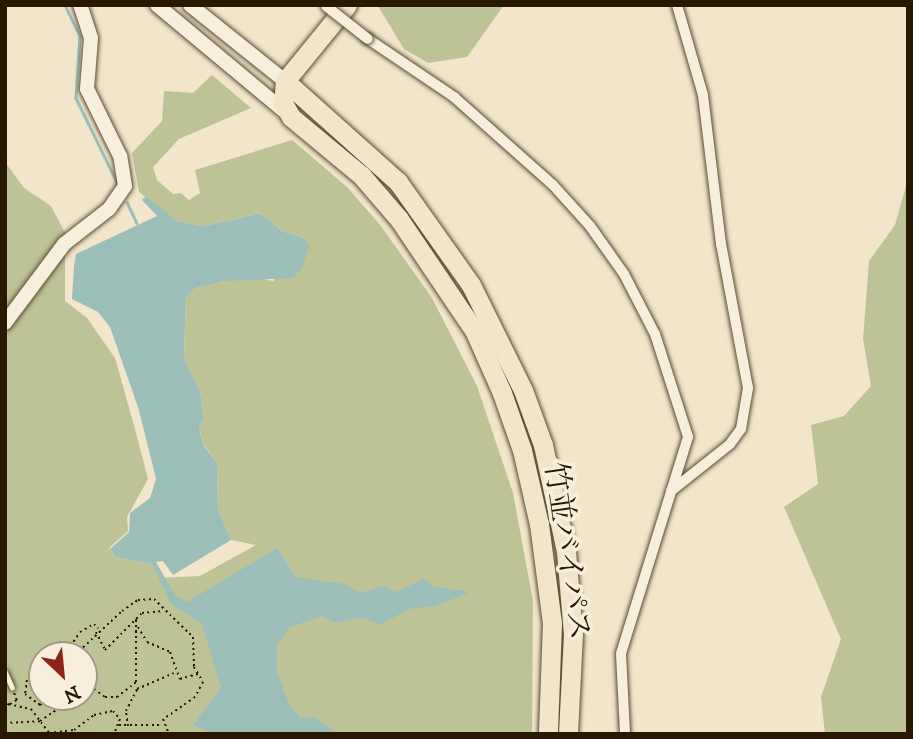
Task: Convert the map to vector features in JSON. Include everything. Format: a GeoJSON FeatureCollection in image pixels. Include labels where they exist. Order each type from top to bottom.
{"type":"FeatureCollection","features":[{"type":"Feature","properties":{"kind":"highway"},"geometry":{"type":"LineString","coordinates":[[288,86],[347,5]]}},
{"type":"Feature","properties":{"kind":"highway"},"geometry":{"type":"LineString","coordinates":[[288,86],[361,5]]}},
{"type":"Feature","properties":{"kind":"highway","name":"竹並バイパス"},"geometry":{"type":"LineString","coordinates":[[288,86],[291,117],[362,176],[399,219],[474,330],[502,393],[522,450],[552,623],[548,734]]}},
{"type":"Feature","properties":{"kind":"highway","name":"竹並バイパス"},"geometry":{"type":"LineString","coordinates":[[288,86],[398,182],[471,285],[523,390],[543,445],[566,551],[573,634],[568,734]]}},
{"type":"Feature","properties":{"kind":"street"},"geometry":{"type":"LineString","coordinates":[[5,323],[64,244],[108,209],[125,186],[120,156],[87,89],[91,38],[80,5]]}},
{"type":"Feature","properties":{"kind":"street"},"geometry":{"type":"LineString","coordinates":[[157,5],[288,86]]}},
{"type":"Feature","properties":{"kind":"street"},"geometry":{"type":"LineString","coordinates":[[190,5],[288,86]]}},
{"type":"Feature","properties":{"kind":"street"},"geometry":{"type":"LineString","coordinates":[[326,5],[368,39],[454,97],[553,185],[590,226],[624,274],[655,334],[688,437],[682,464],[668,493],[621,654],[625,734]]}},
{"type":"Feature","properties":{"kind":"street"},"geometry":{"type":"LineString","coordinates":[[668,493],[730,444],[741,429],[748,388],[721,244],[704,95],[677,5]]}},
{"type":"Feature","properties":{"kind":"lane"},"geometry":{"type":"LineString","coordinates":[[5,673],[12,688]]}},
{"type":"Feature","properties":{"kind":"path"},"geometry":{"type":"LineString","coordinates":[[87,641],[97,630],[138,600],[154,599],[194,637],[194,667],[203,682],[195,697],[167,715],[162,725]]}},
{"type":"Feature","properties":{"kind":"path"},"geometry":{"type":"LineString","coordinates":[[76,641],[88,626],[94,624],[105,650],[148,609],[158,613],[164,610]]}},
{"type":"Feature","properties":{"kind":"path"},"geometry":{"type":"LineString","coordinates":[[120,696],[137,679],[136,618]]}},
{"type":"Feature","properties":{"kind":"path"},"geometry":{"type":"LineString","coordinates":[[136,626],[147,642],[170,652],[175,673],[184,681],[199,674]]}},
{"type":"Feature","properties":{"kind":"path"},"geometry":{"type":"LineString","coordinates":[[128,726],[125,711],[143,685],[175,673]]}},
{"type":"Feature","properties":{"kind":"path"},"geometry":{"type":"LineString","coordinates":[[17,700],[26,697],[24,687],[28,681]]}},
{"type":"Feature","properties":{"kind":"path"},"geometry":{"type":"LineString","coordinates":[[24,687],[28,687]]}},
{"type":"Feature","properties":{"kind":"path"},"geometry":{"type":"LineString","coordinates":[[98,692],[105,697],[120,696],[130,701]]}},
{"type":"Feature","properties":{"kind":"path"},"geometry":{"type":"LineString","coordinates":[[5,705],[28,708]]}},
{"type":"Feature","properties":{"kind":"path"},"geometry":{"type":"LineString","coordinates":[[32,711],[49,733],[61,734],[74,730],[94,715],[113,711],[119,725]]}},
{"type":"Feature","properties":{"kind":"path"},"geometry":{"type":"LineString","coordinates":[[5,723],[40,721],[55,711]]}},
{"type":"Feature","properties":{"kind":"path"},"geometry":{"type":"LineString","coordinates":[[119,725],[162,725]]}},
{"type":"Feature","properties":{"kind":"path"},"geometry":{"type":"LineString","coordinates":[[114,734],[119,725]]}},
{"type":"Feature","properties":{"kind":"path"},"geometry":{"type":"LineString","coordinates":[[162,725],[169,734]]}},
{"type":"Feature","properties":{"kind":"green space"},"geometry":{"type":"Polygon","coordinates":[[[504,5],[467,57],[428,63],[404,49],[378,6],[504,5]]]}},
{"type":"Feature","properties":{"kind":"green space"},"geometry":{"type":"Polygon","coordinates":[[[212,75],[251,108],[179,139],[153,167],[157,180],[173,194],[181,193],[189,200],[200,193],[195,170],[292,140],[347,187],[381,226],[432,298],[477,386],[513,493],[533,601],[532,734],[5,734],[5,162],[24,188],[51,206],[65,233],[65,301],[87,318],[115,358],[135,429],[148,479],[127,517],[128,531],[109,548],[115,557],[152,564],[159,578],[200,576],[256,545],[231,540],[218,509],[217,463],[204,445],[199,428],[204,419],[200,391],[184,359],[186,297],[196,288],[251,276],[273,281],[304,238],[282,231],[260,213],[205,226],[177,221],[139,192],[132,153],[162,121],[164,91],[193,93],[212,75]]]}},
{"type":"Feature","properties":{"kind":"green space"},"geometry":{"type":"Polygon","coordinates":[[[908,179],[908,734],[825,734],[821,697],[841,639],[784,507],[818,484],[811,425],[844,416],[871,386],[863,339],[869,261],[895,225],[908,179]]]}},
{"type":"Feature","properties":{"kind":"water"},"geometry":{"type":"Polygon","coordinates":[[[146,196],[177,221],[205,226],[260,213],[282,231],[304,238],[309,247],[302,268],[293,278],[225,281],[196,288],[186,297],[184,359],[200,391],[204,419],[199,428],[204,446],[217,463],[218,509],[231,540],[173,575],[163,561],[156,562],[175,595],[187,602],[277,548],[296,577],[345,584],[360,593],[383,586],[397,592],[424,578],[434,587],[466,591],[467,594],[435,606],[408,609],[381,625],[362,618],[335,623],[323,616],[290,627],[277,645],[277,671],[288,702],[300,718],[314,717],[338,734],[216,734],[193,725],[221,688],[202,624],[171,604],[152,564],[115,557],[110,549],[129,532],[130,513],[150,498],[156,479],[138,407],[110,327],[98,312],[72,299],[74,266],[76,254],[157,216],[142,200],[146,196]]]}},
{"type":"Feature","properties":{"kind":"waterway"},"geometry":{"type":"LineString","coordinates":[[65,5],[80,36],[76,98],[117,182]]}},
{"type":"Feature","properties":{"kind":"waterway"},"geometry":{"type":"LineString","coordinates":[[127,202],[137,223]]}}]}
